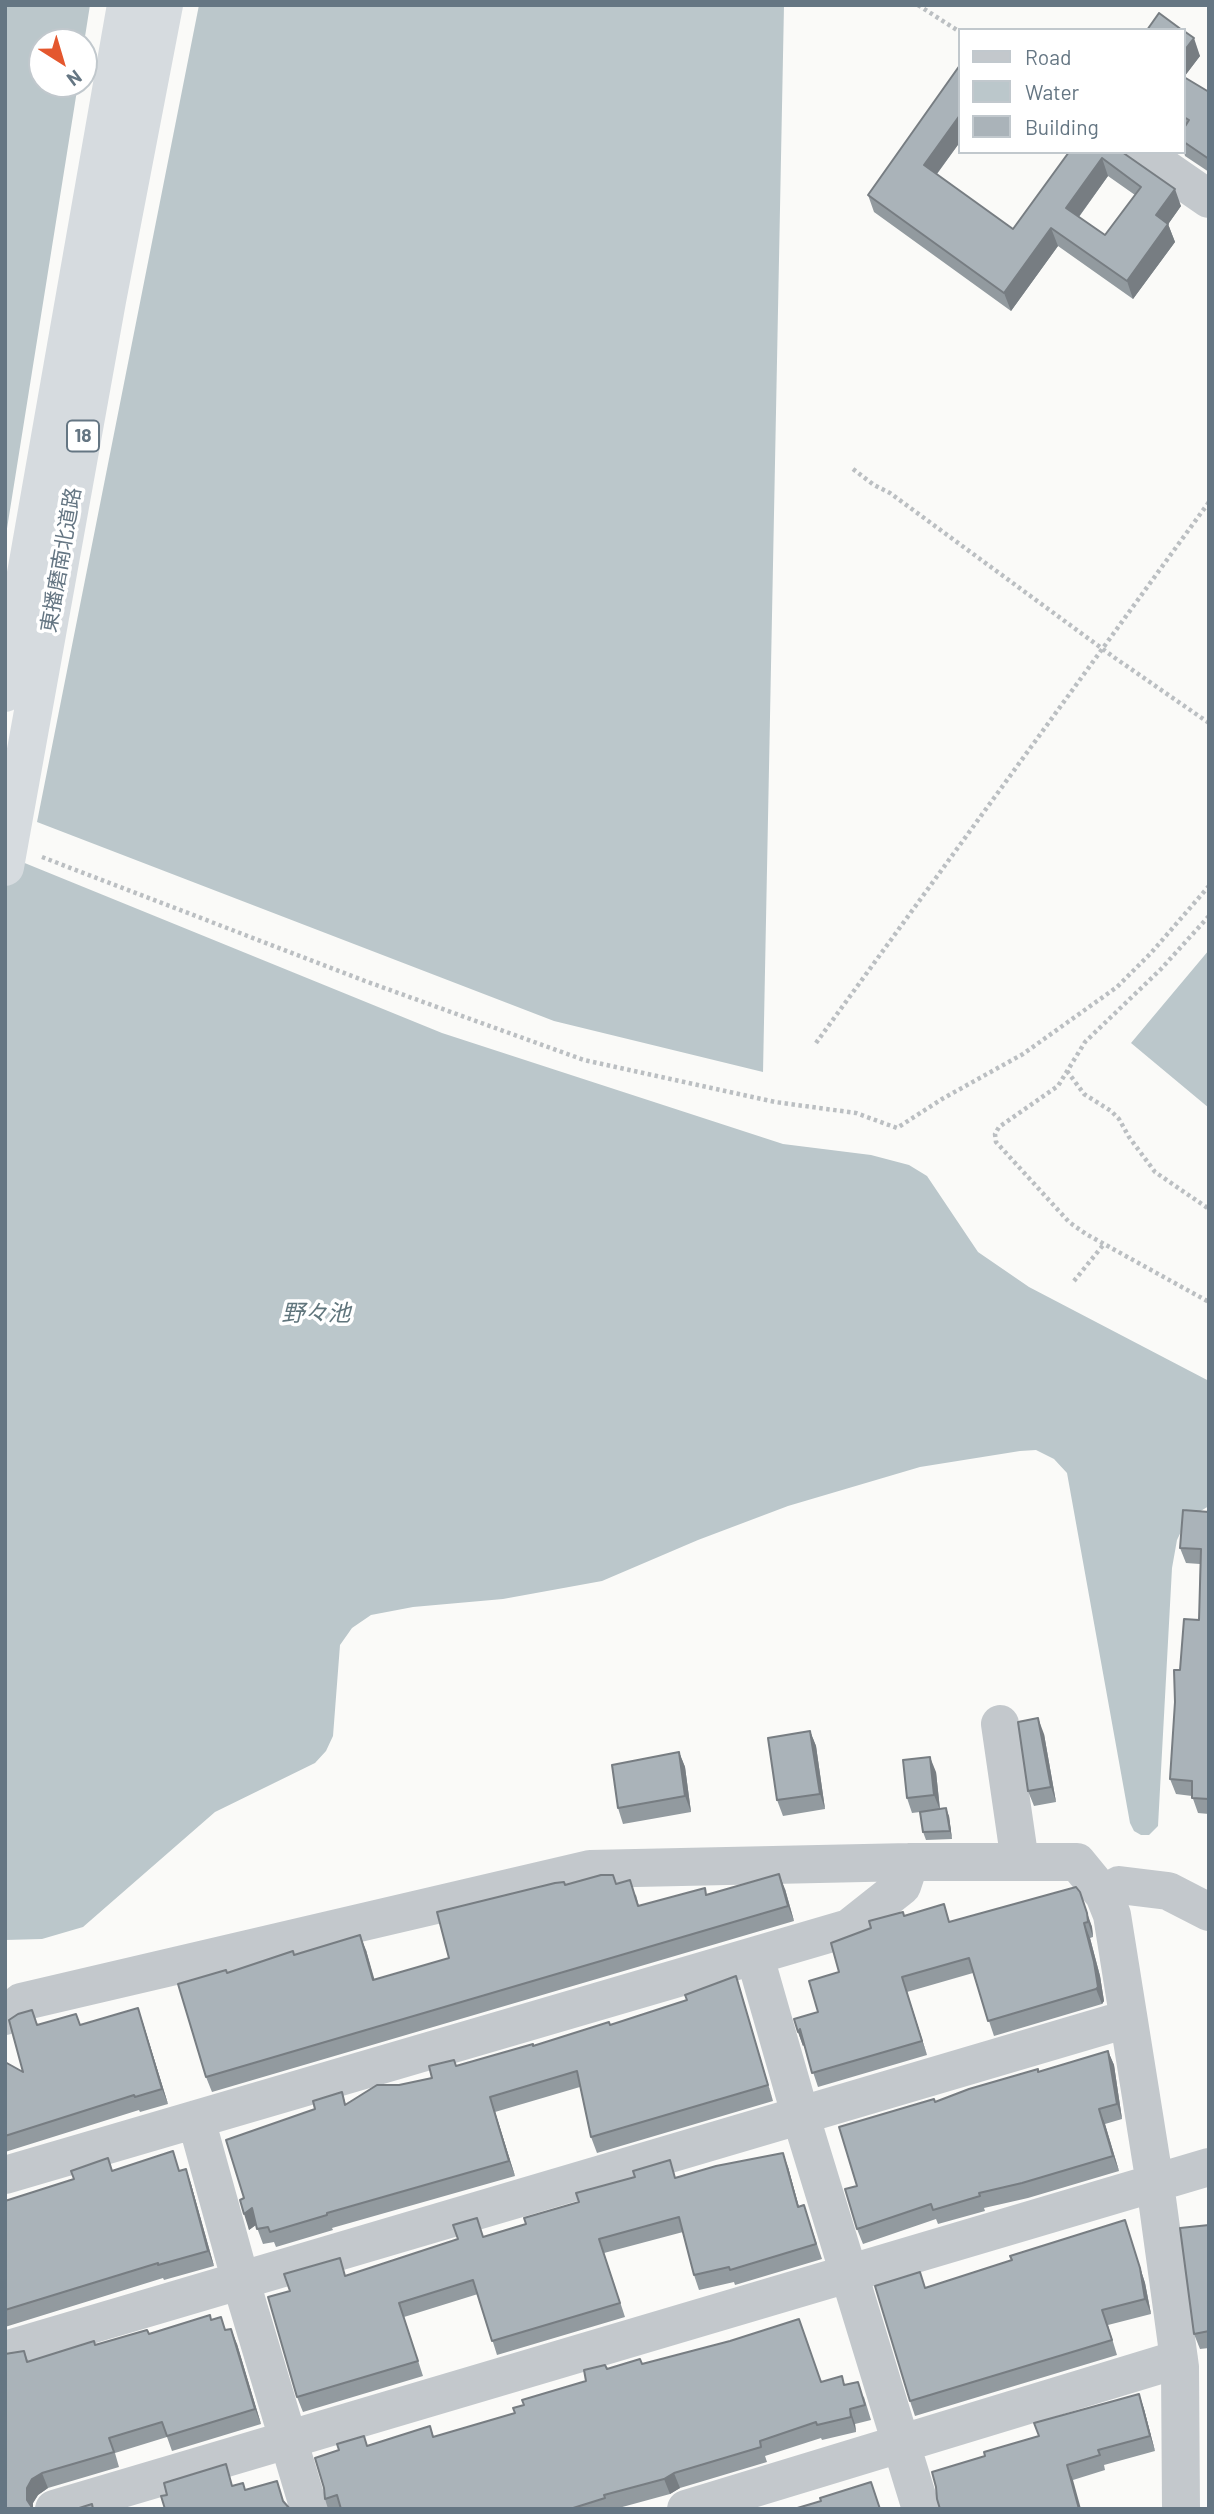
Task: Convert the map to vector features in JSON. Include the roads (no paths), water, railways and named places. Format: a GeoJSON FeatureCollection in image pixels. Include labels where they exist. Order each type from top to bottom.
{"type":"FeatureCollection","features":[{"type":"Feature","properties":{"kind":"highway","name":"東播磨南北道路"},"geometry":{"type":"LineString","coordinates":[[5,693],[126,5]]}},
{"type":"Feature","properties":{"kind":"highway","name":"東播磨南北道路"},"geometry":{"type":"LineString","coordinates":[[5,867],[107,301],[164,5]]}},
{"type":"Feature","properties":{"kind":"street"},"geometry":{"type":"LineString","coordinates":[[1144,154],[1209,199]]}},
{"type":"Feature","properties":{"kind":"street"},"geometry":{"type":"LineString","coordinates":[[1000,1724],[1020,1862]]}},
{"type":"Feature","properties":{"kind":"street"},"geometry":{"type":"LineString","coordinates":[[5,2175],[849,1928],[902,1886],[909,1862]]}},
{"type":"Feature","properties":{"kind":"street"},"geometry":{"type":"LineString","coordinates":[[5,2016],[21,2002],[590,1869],[909,1862],[1077,1862],[1104,1895],[1112,1915],[1155,2184],[1179,2359],[1181,2509]]}},
{"type":"Feature","properties":{"kind":"street"},"geometry":{"type":"LineString","coordinates":[[1104,1895],[1119,1885],[1168,1891],[1209,1912]]}},
{"type":"Feature","properties":{"kind":"street"},"geometry":{"type":"LineString","coordinates":[[755,1957],[800,2115],[921,2509]]}},
{"type":"Feature","properties":{"kind":"street"},"geometry":{"type":"LineString","coordinates":[[5,2350],[1127,2019]]}},
{"type":"Feature","properties":{"kind":"street"},"geometry":{"type":"LineString","coordinates":[[196,2119],[241,2282],[309,2509]]}},
{"type":"Feature","properties":{"kind":"street"},"geometry":{"type":"LineString","coordinates":[[54,2509],[1209,2167]]}},
{"type":"Feature","properties":{"kind":"street"},"geometry":{"type":"LineString","coordinates":[[686,2509],[1179,2359]]}},
{"type":"Feature","properties":{"kind":"water"},"geometry":{"type":"Polygon","coordinates":[[[5,5],[90,5],[86,28],[28,28],[28,98],[76,98],[5,541],[5,5]]]}},
{"type":"Feature","properties":{"kind":"water"},"geometry":{"type":"Polygon","coordinates":[[[199,5],[784,5],[763,1072],[554,1021],[37,822],[199,5]]]}},
{"type":"Feature","properties":{"kind":"water","name":"野々池"},"geometry":{"type":"Polygon","coordinates":[[[5,855],[442,1033],[783,1144],[871,1155],[909,1165],[927,1176],[978,1252],[1029,1287],[1209,1381],[1209,1506],[1187,1519],[1177,1540],[1172,1568],[1158,1826],[1149,1835],[1141,1835],[1134,1831],[1130,1823],[1067,1473],[1054,1459],[1036,1450],[1020,1451],[920,1467],[788,1506],[698,1540],[602,1581],[503,1599],[413,1607],[371,1615],[352,1628],[340,1645],[333,1736],[326,1751],[315,1763],[215,1812],[83,1927],[42,1939],[5,1940],[5,855]]]}},
{"type":"Feature","properties":{"kind":"water"},"geometry":{"type":"Polygon","coordinates":[[[1209,950],[1209,1108],[1131,1043],[1209,950]]]}}]}
